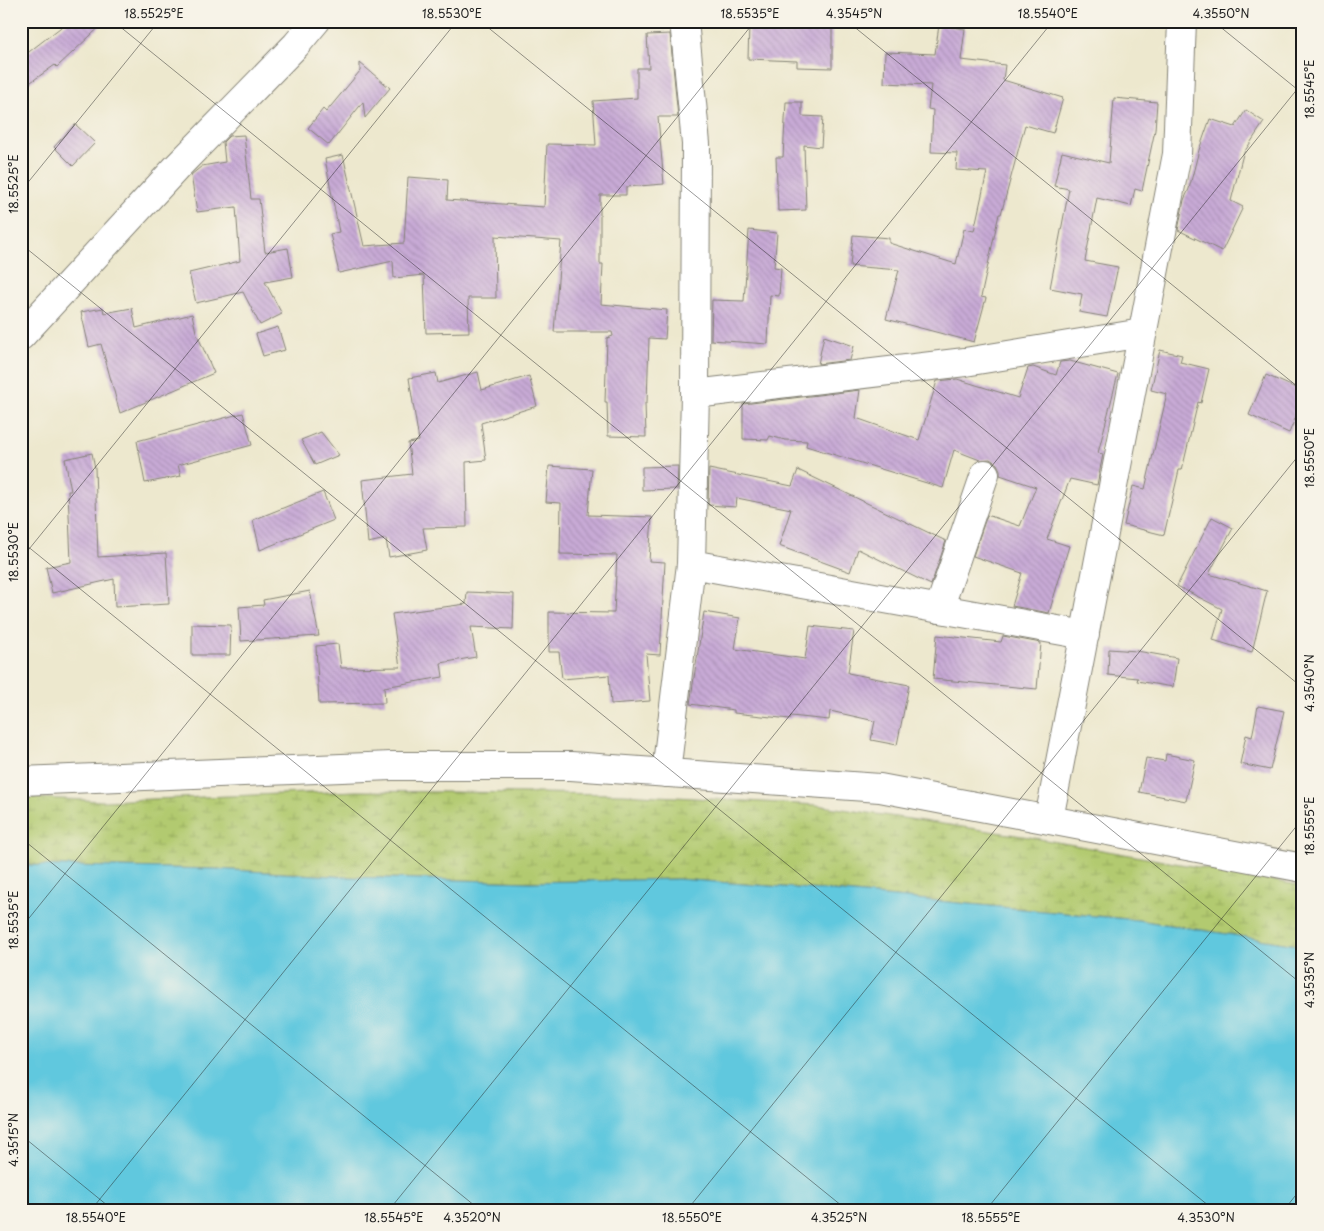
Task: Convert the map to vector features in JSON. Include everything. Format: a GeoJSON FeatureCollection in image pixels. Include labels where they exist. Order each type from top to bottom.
{"type":"FeatureCollection","features":[{"type":"Feature","properties":{"kind":"street"},"geometry":{"type":"LineString","coordinates":[[21,336],[178,166],[296,45],[316,21]]}},
{"type":"Feature","properties":{"kind":"street"},"geometry":{"type":"LineString","coordinates":[[666,773],[690,564],[695,394],[696,144],[684,21]]}},
{"type":"Feature","properties":{"kind":"street"},"geometry":{"type":"LineString","coordinates":[[1049,820],[1176,154],[1182,21]]}},
{"type":"Feature","properties":{"kind":"street"},"geometry":{"type":"LineString","coordinates":[[695,394],[965,362],[1142,333]]}},
{"type":"Feature","properties":{"kind":"street"},"geometry":{"type":"LineString","coordinates":[[939,608],[986,474]]}},
{"type":"Feature","properties":{"kind":"street"},"geometry":{"type":"LineString","coordinates":[[690,564],[1084,635]]}},
{"type":"Feature","properties":{"kind":"street"},"geometry":{"type":"LineString","coordinates":[[21,781],[392,766],[571,766],[880,788],[1303,868]]}},
{"type":"Feature","properties":{"kind":"green space"},"geometry":{"type":"Polygon","coordinates":[[[356,791],[623,794],[816,805],[1029,837],[1303,886],[1303,946],[1138,920],[822,890],[678,879],[530,882],[350,877],[215,869],[21,865],[21,797],[103,801],[356,791]]]}},
{"type":"Feature","properties":{"kind":"water"},"geometry":{"type":"Polygon","coordinates":[[[21,865],[215,869],[350,877],[530,882],[678,879],[822,890],[1138,920],[1303,946],[1303,1210],[21,1210],[21,865]]]}},
{"type":"Feature","properties":{"kind":"building"},"geometry":{"type":"Polygon","coordinates":[[[69,21],[106,21],[57,67],[55,65],[21,89],[21,58],[69,21]]]}},
{"type":"Feature","properties":{"kind":"building"},"geometry":{"type":"Polygon","coordinates":[[[749,24],[781,24],[781,27],[832,28],[832,68],[797,67],[797,61],[748,59],[749,24]]]}},
{"type":"Feature","properties":{"kind":"building"},"geometry":{"type":"Polygon","coordinates":[[[939,25],[965,29],[961,60],[1005,65],[1003,80],[1063,98],[1053,133],[1025,125],[1001,214],[999,214],[981,297],[986,298],[974,342],[886,319],[899,270],[850,266],[853,235],[889,238],[889,243],[956,264],[964,229],[974,231],[987,172],[956,170],[957,153],[931,152],[933,110],[928,109],[931,85],[884,83],[885,52],[935,54],[939,25]]]}},
{"type":"Feature","properties":{"kind":"building"},"geometry":{"type":"Polygon","coordinates":[[[670,34],[678,117],[658,117],[664,184],[626,187],[626,195],[600,195],[600,264],[603,264],[601,304],[667,310],[665,339],[649,338],[647,403],[645,403],[646,437],[608,436],[607,402],[605,402],[607,338],[613,336],[612,332],[554,332],[561,241],[495,236],[496,298],[468,298],[469,332],[426,333],[424,275],[394,278],[393,261],[339,273],[330,234],[339,232],[325,159],[343,155],[364,246],[404,243],[408,177],[448,180],[447,200],[544,207],[547,144],[596,145],[593,101],[637,98],[637,68],[649,68],[647,35],[670,34]]]}},
{"type":"Feature","properties":{"kind":"building"},"geometry":{"type":"Polygon","coordinates":[[[360,63],[390,88],[365,118],[363,102],[329,145],[308,128],[323,109],[326,112],[360,71],[360,63]]]}},
{"type":"Feature","properties":{"kind":"building"},"geometry":{"type":"Polygon","coordinates":[[[1114,98],[1157,102],[1155,130],[1142,191],[1135,189],[1131,206],[1097,198],[1085,261],[1118,267],[1107,317],[1079,312],[1082,294],[1050,288],[1069,189],[1054,186],[1062,152],[1109,163],[1114,98]]]}},
{"type":"Feature","properties":{"kind":"building"},"geometry":{"type":"Polygon","coordinates":[[[786,102],[802,102],[802,116],[823,117],[821,147],[804,145],[806,210],[778,211],[776,157],[783,157],[786,102]]]}},
{"type":"Feature","properties":{"kind":"building"},"geometry":{"type":"Polygon","coordinates":[[[1246,110],[1264,122],[1243,154],[1231,201],[1243,207],[1222,251],[1178,230],[1184,200],[1210,119],[1235,127],[1246,110]]]}},
{"type":"Feature","properties":{"kind":"building"},"geometry":{"type":"Polygon","coordinates":[[[75,124],[95,143],[73,166],[54,147],[75,124]]]}},
{"type":"Feature","properties":{"kind":"building"},"geometry":{"type":"Polygon","coordinates":[[[244,135],[251,199],[259,199],[265,252],[288,248],[293,277],[265,282],[282,314],[260,325],[243,292],[196,303],[189,273],[240,261],[236,207],[197,212],[191,175],[202,166],[225,162],[223,142],[229,136],[244,135]]]}},
{"type":"Feature","properties":{"kind":"building"},"geometry":{"type":"Polygon","coordinates":[[[749,230],[777,233],[774,267],[781,268],[779,296],[770,295],[768,344],[711,340],[712,300],[744,301],[749,230]]]}},
{"type":"Feature","properties":{"kind":"building"},"geometry":{"type":"Polygon","coordinates":[[[103,308],[104,313],[132,308],[136,328],[192,314],[196,332],[214,373],[120,413],[101,344],[89,347],[81,312],[103,308]]]}},
{"type":"Feature","properties":{"kind":"building"},"geometry":{"type":"Polygon","coordinates":[[[278,327],[285,350],[263,356],[256,334],[278,327]]]}},
{"type":"Feature","properties":{"kind":"building"},"geometry":{"type":"Polygon","coordinates":[[[824,336],[854,346],[850,360],[818,364],[824,336]]]}},
{"type":"Feature","properties":{"kind":"building"},"geometry":{"type":"Polygon","coordinates":[[[1160,350],[1182,355],[1180,362],[1209,369],[1201,403],[1198,402],[1182,470],[1179,470],[1164,535],[1124,525],[1133,486],[1145,489],[1167,394],[1151,390],[1160,350]]]}},
{"type":"Feature","properties":{"kind":"building"},"geometry":{"type":"Polygon","coordinates":[[[1070,361],[1118,374],[1098,453],[1103,454],[1097,485],[1070,479],[1047,539],[1069,546],[1049,613],[1012,606],[1022,573],[973,556],[987,515],[1020,526],[1036,487],[1000,475],[997,464],[990,459],[980,460],[954,450],[943,488],[806,446],[807,441],[785,440],[770,436],[768,440],[743,439],[743,404],[860,390],[856,418],[919,440],[937,381],[957,379],[1018,398],[1028,368],[1033,367],[1056,375],[1060,362],[1070,361]]]}},
{"type":"Feature","properties":{"kind":"building"},"geometry":{"type":"Polygon","coordinates":[[[478,372],[482,390],[529,376],[537,406],[481,423],[486,460],[466,462],[467,527],[423,528],[427,550],[389,557],[386,539],[368,543],[362,480],[412,474],[408,443],[419,441],[409,378],[436,373],[438,383],[478,372]]]}},
{"type":"Feature","properties":{"kind":"building"},"geometry":{"type":"Polygon","coordinates":[[[1266,375],[1303,391],[1303,400],[1289,433],[1249,415],[1266,375]]]}},
{"type":"Feature","properties":{"kind":"building"},"geometry":{"type":"Polygon","coordinates":[[[243,413],[252,445],[178,465],[181,476],[145,483],[137,441],[243,413]]]}},
{"type":"Feature","properties":{"kind":"building"},"geometry":{"type":"Polygon","coordinates":[[[321,432],[339,455],[315,465],[301,440],[321,432]]]}},
{"type":"Feature","properties":{"kind":"building"},"geometry":{"type":"Polygon","coordinates":[[[92,453],[95,468],[98,557],[166,553],[169,604],[115,607],[114,579],[52,593],[46,567],[71,562],[68,491],[71,491],[65,459],[92,453]]]}},
{"type":"Feature","properties":{"kind":"building"},"geometry":{"type":"Polygon","coordinates":[[[549,466],[592,469],[588,515],[652,517],[649,561],[665,562],[660,655],[646,654],[650,701],[611,704],[609,675],[562,679],[559,652],[549,652],[549,612],[614,613],[617,555],[560,554],[561,503],[546,502],[549,466]]]}},
{"type":"Feature","properties":{"kind":"building"},"geometry":{"type":"Polygon","coordinates":[[[678,466],[677,489],[642,490],[642,467],[678,466]]]}},
{"type":"Feature","properties":{"kind":"building"},"geometry":{"type":"Polygon","coordinates":[[[709,469],[792,486],[798,470],[946,541],[931,585],[858,549],[850,572],[779,546],[791,509],[737,498],[736,507],[708,505],[709,469]]]}},
{"type":"Feature","properties":{"kind":"building"},"geometry":{"type":"Polygon","coordinates":[[[323,492],[334,520],[260,550],[253,520],[323,492]]]}},
{"type":"Feature","properties":{"kind":"building"},"geometry":{"type":"Polygon","coordinates":[[[1212,517],[1233,528],[1209,574],[1267,591],[1252,652],[1213,640],[1222,609],[1177,586],[1212,517]]]}},
{"type":"Feature","properties":{"kind":"building"},"geometry":{"type":"Polygon","coordinates":[[[310,591],[319,636],[241,641],[239,607],[264,605],[263,600],[310,591]]]}},
{"type":"Feature","properties":{"kind":"building"},"geometry":{"type":"Polygon","coordinates":[[[467,592],[514,594],[513,629],[471,627],[476,657],[441,663],[443,677],[384,687],[385,703],[319,704],[316,646],[338,644],[341,668],[400,667],[392,614],[466,604],[467,592]]]}},
{"type":"Feature","properties":{"kind":"building"},"geometry":{"type":"Polygon","coordinates":[[[704,612],[740,618],[735,649],[805,659],[810,626],[854,631],[848,673],[909,685],[897,745],[871,740],[875,721],[830,711],[829,720],[791,716],[790,719],[734,713],[734,710],[690,704],[704,612]]]}},
{"type":"Feature","properties":{"kind":"building"},"geometry":{"type":"Polygon","coordinates":[[[192,624],[231,625],[230,655],[192,655],[192,624]]]}},
{"type":"Feature","properties":{"kind":"building"},"geometry":{"type":"Polygon","coordinates":[[[937,635],[1001,642],[1003,636],[1041,643],[1037,689],[933,679],[937,635]]]}},
{"type":"Feature","properties":{"kind":"building"},"geometry":{"type":"Polygon","coordinates":[[[1109,649],[1137,651],[1177,658],[1173,687],[1137,681],[1138,678],[1108,675],[1109,649]]]}},
{"type":"Feature","properties":{"kind":"building"},"geometry":{"type":"Polygon","coordinates":[[[1258,706],[1284,711],[1270,770],[1240,764],[1246,735],[1252,737],[1258,706]]]}},
{"type":"Feature","properties":{"kind":"building"},"geometry":{"type":"Polygon","coordinates":[[[1166,754],[1195,760],[1186,801],[1139,792],[1146,758],[1165,761],[1166,754]]]}}]}
